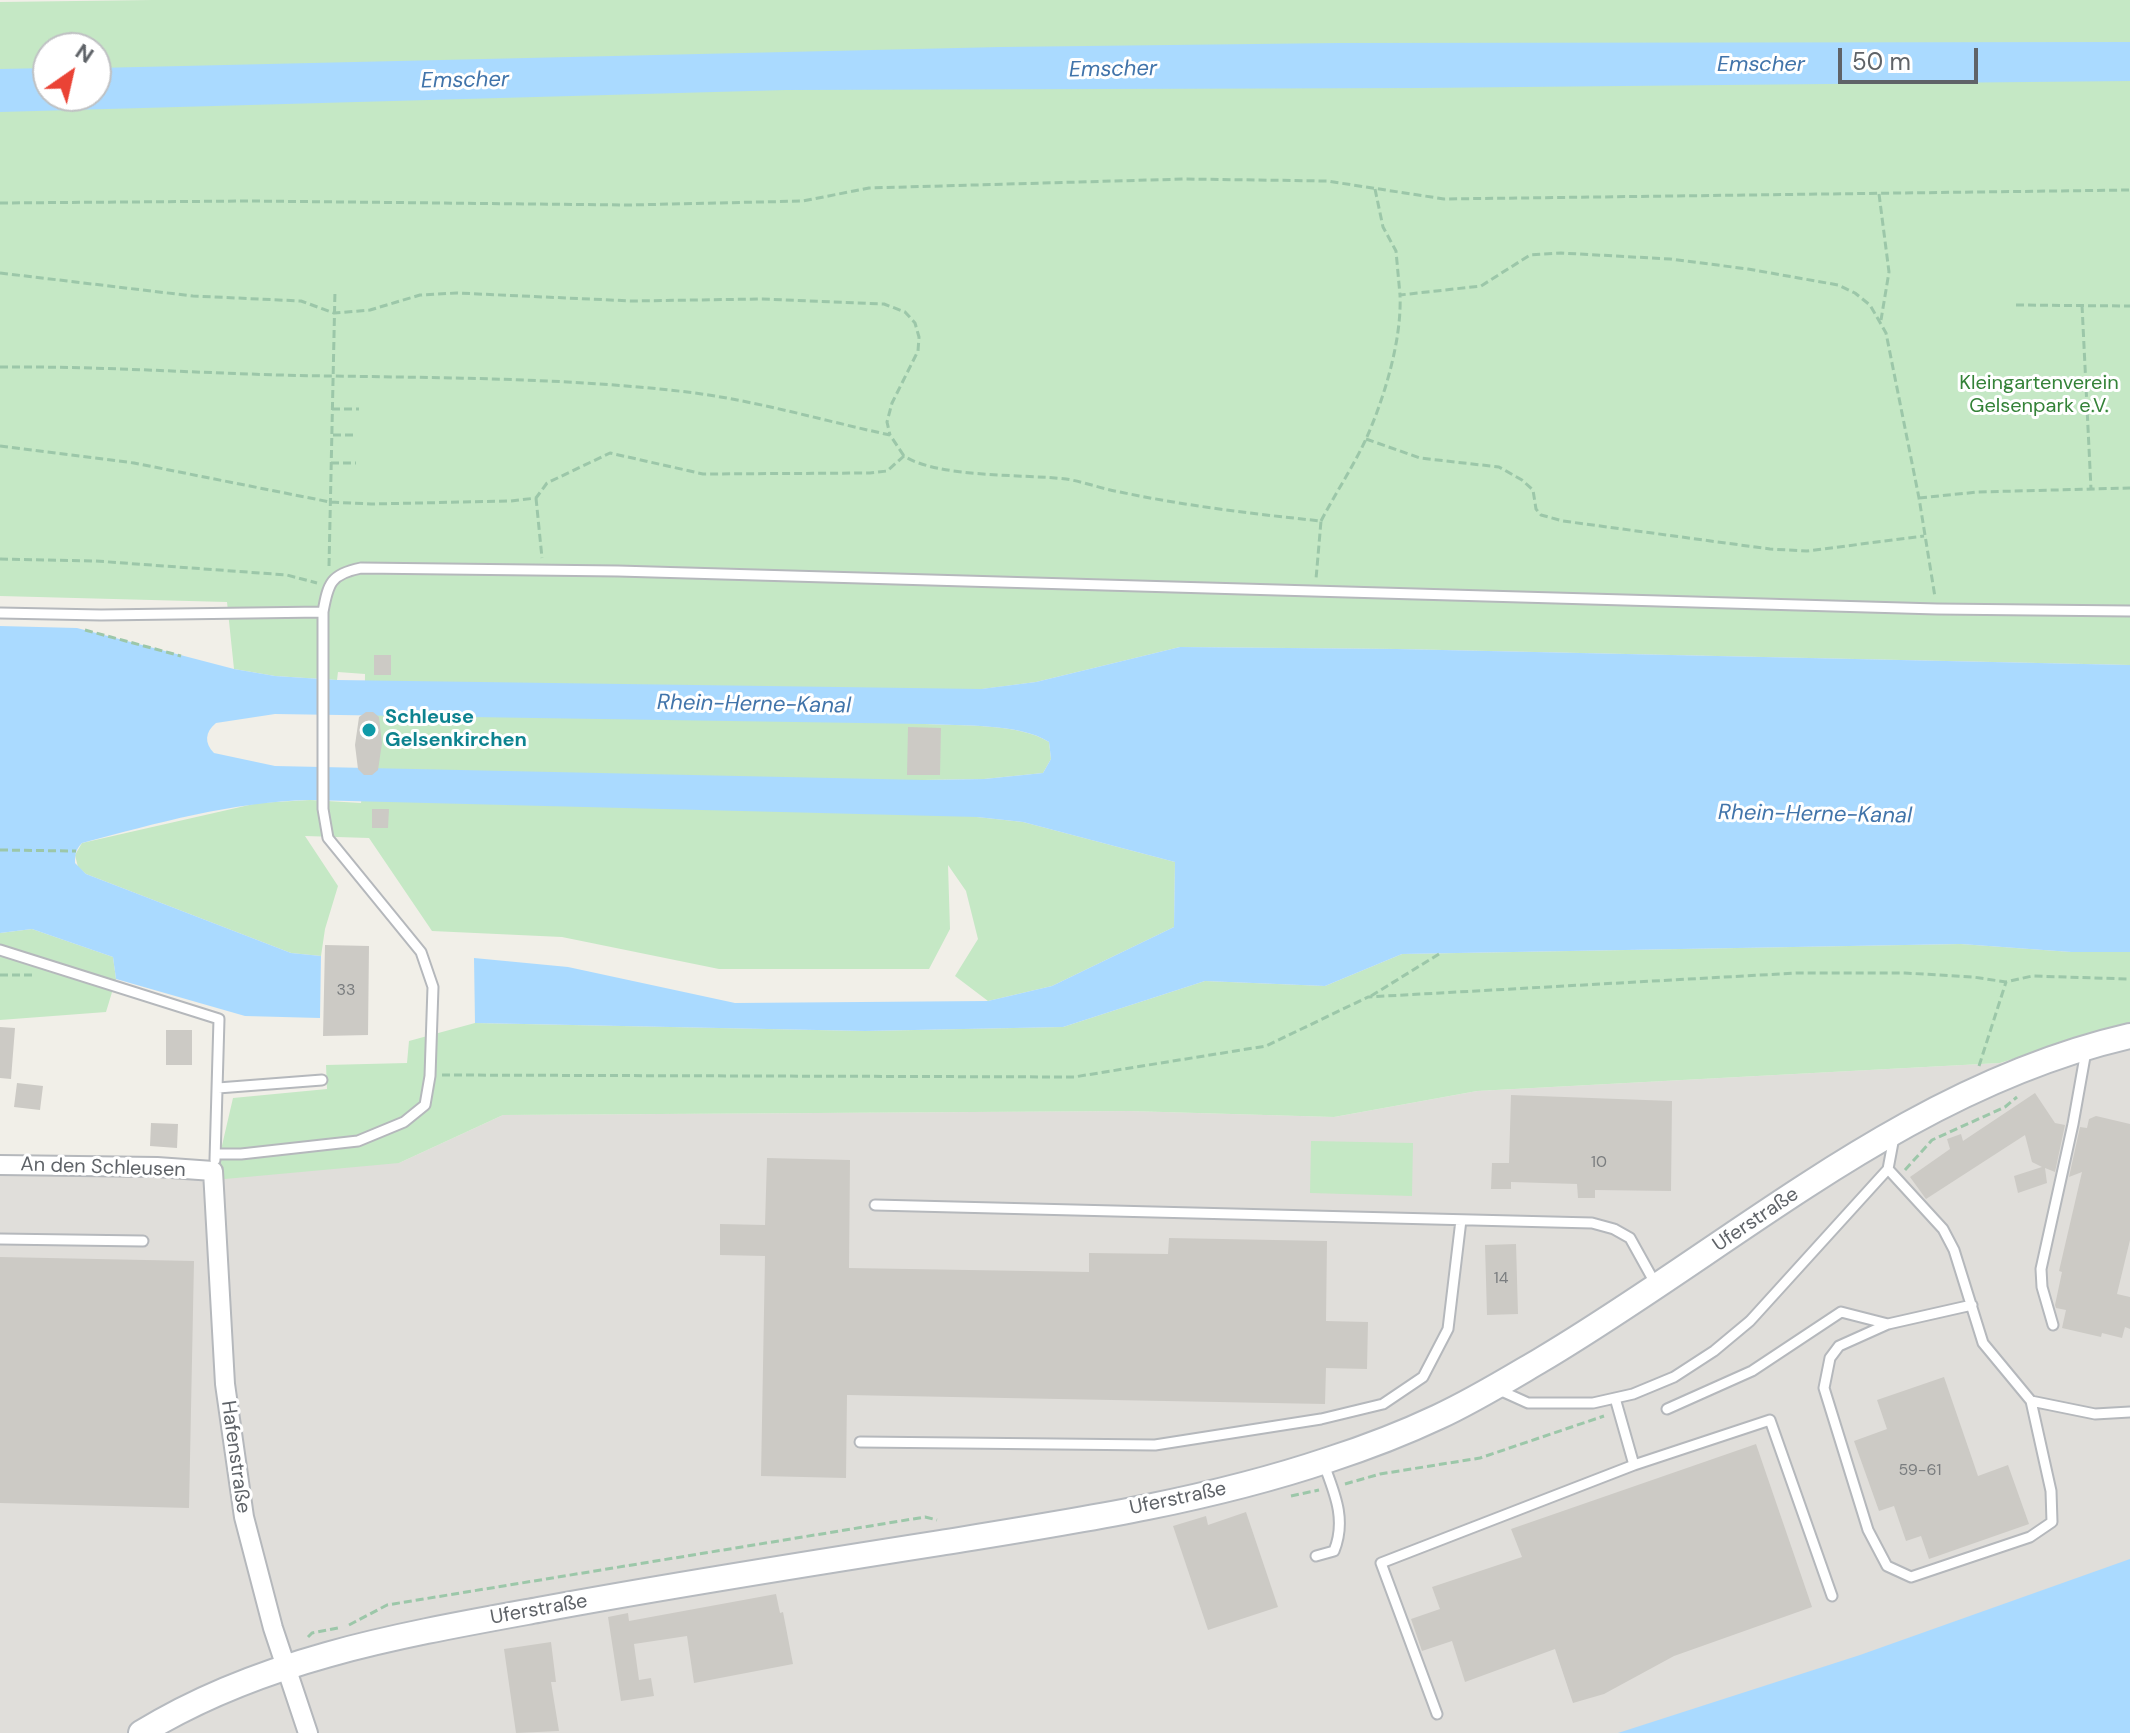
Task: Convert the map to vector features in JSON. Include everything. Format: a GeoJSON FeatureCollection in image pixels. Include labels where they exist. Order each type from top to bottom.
{"type":"FeatureCollection","features":[{"type":"Feature","properties":{"kind":"main road","name":"Uferstraße"},"geometry":{"type":"LineString","coordinates":[[141,1733],[220,1692],[284,1665],[425,1630],[1020,1530],[1174,1501],[1270,1479],[1323,1462],[1439,1417],[1494,1388],[1573,1341],[1894,1131],[2014,1073],[2130,1036]]}},
{"type":"Feature","properties":{"kind":"street","name":"An den Schleusen"},"geometry":{"type":"LineString","coordinates":[[0,1165],[157,1167],[215,1163]]}},
{"type":"Feature","properties":{"kind":"street","name":"Hafenstraße"},"geometry":{"type":"LineString","coordinates":[[215,1163],[212,1193],[225,1384],[244,1517],[284,1665],[308,1733]]}},
{"type":"Feature","properties":{"kind":"lane"},"geometry":{"type":"LineString","coordinates":[[331,582],[346,571],[361,568],[543,570],[1937,609],[2130,611]]}},
{"type":"Feature","properties":{"kind":"lane","name":"An den Schleusen"},"geometry":{"type":"LineString","coordinates":[[215,1163],[241,1154],[358,1141],[404,1122],[425,1105],[430,1076],[433,987],[421,952],[328,838],[323,809],[323,612],[331,582]]}},
{"type":"Feature","properties":{"kind":"lane"},"geometry":{"type":"LineString","coordinates":[[0,613],[323,612]]}},
{"type":"Feature","properties":{"kind":"lane"},"geometry":{"type":"LineString","coordinates":[[0,950],[219,1019],[215,1163]]}},
{"type":"Feature","properties":{"kind":"lane"},"geometry":{"type":"LineString","coordinates":[[2053,1325],[2042,1287],[2041,1269],[2073,1124],[2086,1048]]}},
{"type":"Feature","properties":{"kind":"lane"},"geometry":{"type":"LineString","coordinates":[[218,1088],[322,1080]]}},
{"type":"Feature","properties":{"kind":"lane"},"geometry":{"type":"LineString","coordinates":[[1494,1388],[1528,1403],[1593,1403],[1633,1394],[1674,1377],[1714,1351],[1750,1321],[1888,1169],[1894,1131]]}},
{"type":"Feature","properties":{"kind":"lane"},"geometry":{"type":"LineString","coordinates":[[1888,1169],[1943,1229],[1954,1250],[1972,1305],[1983,1343],[2031,1401],[2051,1491],[2052,1522],[2030,1537],[1911,1577],[1887,1566],[1868,1530],[1824,1388],[1830,1358],[1839,1346],[1888,1324],[1972,1305]]}},
{"type":"Feature","properties":{"kind":"lane"},"geometry":{"type":"LineString","coordinates":[[875,1205],[1592,1223],[1614,1229],[1630,1238],[1656,1286]]}},
{"type":"Feature","properties":{"kind":"lane"},"geometry":{"type":"LineString","coordinates":[[860,1442],[1155,1445],[1321,1419],[1383,1404],[1423,1377],[1448,1329],[1461,1220]]}},
{"type":"Feature","properties":{"kind":"lane"},"geometry":{"type":"LineString","coordinates":[[0,1239],[143,1241]]}},
{"type":"Feature","properties":{"kind":"lane"},"geometry":{"type":"LineString","coordinates":[[1667,1409],[1752,1371],[1841,1312],[1888,1324]]}},
{"type":"Feature","properties":{"kind":"lane"},"geometry":{"type":"LineString","coordinates":[[1615,1398],[1634,1465]]}},
{"type":"Feature","properties":{"kind":"lane"},"geometry":{"type":"LineString","coordinates":[[2031,1401],[2095,1414],[2130,1412]]}},
{"type":"Feature","properties":{"kind":"lane"},"geometry":{"type":"LineString","coordinates":[[1437,1714],[1381,1563],[1634,1465],[1770,1420],[1832,1596]]}},
{"type":"Feature","properties":{"kind":"lane"},"geometry":{"type":"LineString","coordinates":[[1316,1556],[1334,1551],[1341,1525],[1339,1503],[1323,1462]]}},
{"type":"Feature","properties":{"kind":"path"},"geometry":{"type":"LineString","coordinates":[[0,203],[250,201],[630,205],[803,201],[869,188],[1185,179],[1327,181],[1444,199],[2130,190]]}},
{"type":"Feature","properties":{"kind":"path"},"geometry":{"type":"LineString","coordinates":[[1316,590],[1321,521],[1366,439],[1385,384],[1401,322],[1396,251],[1383,227],[1375,189]]}},
{"type":"Feature","properties":{"kind":"path"},"geometry":{"type":"LineString","coordinates":[[1879,194],[1889,272],[1881,320]]}},
{"type":"Feature","properties":{"kind":"path"},"geometry":{"type":"LineString","coordinates":[[1400,295],[1481,286],[1530,255],[1585,253],[1670,259],[1793,276],[1838,285],[1855,293],[1870,305],[1886,333],[1919,498],[1937,609]]}},
{"type":"Feature","properties":{"kind":"path"},"geometry":{"type":"LineString","coordinates":[[0,273],[193,296],[301,301],[334,313],[370,310],[420,295],[457,293],[632,301],[762,299],[884,304],[905,312],[915,323],[919,337],[918,351],[892,403],[887,422],[890,435],[904,456],[916,464],[1069,480],[1227,510],[1321,521]]}},
{"type":"Feature","properties":{"kind":"path"},"geometry":{"type":"LineString","coordinates":[[0,559],[96,561],[287,575],[331,582],[335,290]]}},
{"type":"Feature","properties":{"kind":"path"},"geometry":{"type":"LineString","coordinates":[[2016,305],[2130,306]]}},
{"type":"Feature","properties":{"kind":"path"},"geometry":{"type":"LineString","coordinates":[[2082,305],[2091,489]]}},
{"type":"Feature","properties":{"kind":"path"},"geometry":{"type":"LineString","coordinates":[[0,367],[65,366],[479,378],[671,391],[741,400],[890,435]]}},
{"type":"Feature","properties":{"kind":"path"},"geometry":{"type":"LineString","coordinates":[[332,409],[359,409]]}},
{"type":"Feature","properties":{"kind":"path"},"geometry":{"type":"LineString","coordinates":[[332,435],[357,435]]}},
{"type":"Feature","properties":{"kind":"path"},"geometry":{"type":"LineString","coordinates":[[1366,439],[1420,458],[1499,467],[1533,490],[1536,509],[1541,515],[1576,523],[1770,549],[1807,551],[1925,536]]}},
{"type":"Feature","properties":{"kind":"path"},"geometry":{"type":"LineString","coordinates":[[0,446],[134,463],[330,502],[371,504],[536,498]]}},
{"type":"Feature","properties":{"kind":"path"},"geometry":{"type":"LineString","coordinates":[[543,570],[536,498],[547,483],[610,453],[703,474],[737,476],[870,473],[891,469],[904,456]]}},
{"type":"Feature","properties":{"kind":"path"},"geometry":{"type":"LineString","coordinates":[[331,463],[356,463]]}},
{"type":"Feature","properties":{"kind":"path"},"geometry":{"type":"LineString","coordinates":[[1919,498],[1978,492],[2130,488]]}},
{"type":"Feature","properties":{"kind":"path"},"geometry":{"type":"LineString","coordinates":[[77,628],[181,656]]}},
{"type":"Feature","properties":{"kind":"path"},"geometry":{"type":"LineString","coordinates":[[0,850],[76,851]]}},
{"type":"Feature","properties":{"kind":"path"},"geometry":{"type":"LineString","coordinates":[[430,1076],[1074,1077],[1266,1046],[1368,997],[1439,954]]}},
{"type":"Feature","properties":{"kind":"path"},"geometry":{"type":"LineString","coordinates":[[1368,997],[1797,973],[1905,973],[2006,982],[2032,976],[2130,979]]}},
{"type":"Feature","properties":{"kind":"path"},"geometry":{"type":"LineString","coordinates":[[1970,1092],[2006,982]]}},
{"type":"Feature","properties":{"kind":"path"},"geometry":{"type":"LineString","coordinates":[[347,1627],[387,1605],[925,1517],[947,1523]]}},
{"type":"Feature","properties":{"kind":"shaded area"},"geometry":{"type":"Polygon","coordinates":[[[2130,1047],[2130,1733],[0,1733],[0,1166],[399,1163],[503,1115],[1129,1111],[1334,1117],[1477,1091],[2000,1063],[2130,1047]]]}},
{"type":"Feature","properties":{"kind":"green space","name":"Kleingartenverein Gelsenpark e.V."},"geometry":{"type":"Polygon","coordinates":[[[2130,0],[2130,665],[1180,647],[1036,682],[982,689],[926,690],[925,724],[1006,728],[1049,742],[1051,759],[1043,773],[984,779],[924,780],[977,817],[1023,822],[1175,862],[1174,927],[1052,986],[988,1001],[955,976],[978,939],[966,891],[948,865],[950,929],[929,969],[719,969],[562,937],[432,931],[369,838],[305,836],[338,886],[325,929],[321,956],[291,953],[86,874],[78,867],[75,855],[82,843],[258,803],[310,800],[361,803],[365,674],[338,672],[337,680],[275,676],[234,669],[227,602],[0,596],[0,2],[2130,0]]]}},
{"type":"Feature","properties":{"kind":"green space"},"geometry":{"type":"Polygon","coordinates":[[[32,929],[113,957],[116,979],[106,1012],[0,1020],[0,933],[32,929]]]}},
{"type":"Feature","properties":{"kind":"green space"},"geometry":{"type":"Polygon","coordinates":[[[1961,944],[2071,952],[2130,952],[2130,1022],[2000,1063],[1477,1091],[1334,1117],[1129,1111],[503,1115],[399,1163],[214,1180],[233,1098],[327,1089],[326,1065],[407,1063],[409,1041],[475,1023],[865,1031],[1063,1027],[1205,981],[1325,986],[1402,954],[1961,944]]]}},
{"type":"Feature","properties":{"kind":"green space"},"geometry":{"type":"Polygon","coordinates":[[[1311,1141],[1413,1143],[1412,1196],[1310,1193],[1311,1141]]]}},
{"type":"Feature","properties":{"kind":"water","name":"Emscher"},"geometry":{"type":"Polygon","coordinates":[[[2130,42],[2130,81],[786,90],[112,109],[112,68],[1001,47],[1339,43],[2130,42]]]}},
{"type":"Feature","properties":{"kind":"water"},"geometry":{"type":"Polygon","coordinates":[[[32,68],[32,111],[0,112],[0,69],[32,68]]]}},
{"type":"Feature","properties":{"kind":"water","name":"Rhein-Herne-Kanal"},"geometry":{"type":"Polygon","coordinates":[[[0,626],[77,628],[234,669],[275,676],[337,680],[981,689],[1036,682],[1180,647],[2130,665],[2130,952],[2071,952],[1961,944],[1402,954],[1325,986],[1205,981],[1063,1027],[865,1031],[475,1023],[474,958],[568,967],[735,1003],[988,1001],[1052,986],[1174,927],[1175,862],[1023,822],[977,817],[310,800],[223,809],[82,843],[76,852],[75,863],[86,874],[291,953],[321,956],[320,1018],[245,1016],[116,979],[113,957],[32,929],[0,933],[0,626]],[[275,714],[216,723],[207,738],[214,753],[275,766],[924,780],[984,779],[1043,773],[1051,759],[1049,742],[1022,731],[925,724],[275,714]]]}},
{"type":"Feature","properties":{"kind":"water"},"geometry":{"type":"Polygon","coordinates":[[[2130,1559],[2130,1733],[1618,1733],[1860,1655],[2130,1559]]]}},
{"type":"Feature","properties":{"kind":"building"},"geometry":{"type":"Polygon","coordinates":[[[374,655],[391,655],[391,675],[374,675],[374,655]]]}},
{"type":"Feature","properties":{"kind":"building","name":"Schleuse Gelsenkirchen"},"geometry":{"type":"Polygon","coordinates":[[[373,712],[379,717],[382,743],[378,770],[372,775],[364,775],[358,769],[355,745],[359,717],[373,712]]]}},
{"type":"Feature","properties":{"kind":"building"},"geometry":{"type":"Polygon","coordinates":[[[908,727],[941,728],[940,775],[907,775],[908,727]]]}},
{"type":"Feature","properties":{"kind":"building"},"geometry":{"type":"Polygon","coordinates":[[[372,809],[389,809],[388,828],[372,828],[372,809]]]}},
{"type":"Feature","properties":{"kind":"building"},"geometry":{"type":"Polygon","coordinates":[[[325,945],[369,946],[368,1035],[323,1036],[325,945]]]}},
{"type":"Feature","properties":{"kind":"building"},"geometry":{"type":"Polygon","coordinates":[[[0,1027],[15,1028],[11,1079],[0,1078],[0,1027]]]}},
{"type":"Feature","properties":{"kind":"building"},"geometry":{"type":"Polygon","coordinates":[[[166,1030],[192,1030],[192,1065],[166,1065],[166,1030]]]}},
{"type":"Feature","properties":{"kind":"building"},"geometry":{"type":"Polygon","coordinates":[[[17,1083],[43,1086],[40,1110],[14,1107],[17,1083]]]}},
{"type":"Feature","properties":{"kind":"building"},"geometry":{"type":"Polygon","coordinates":[[[2035,1093],[2055,1123],[2065,1125],[2055,1172],[2045,1168],[2047,1183],[2018,1193],[2014,1176],[2042,1167],[2032,1162],[2025,1135],[1926,1199],[1910,1177],[1950,1149],[1947,1139],[1961,1134],[1963,1141],[2035,1093]]]}},
{"type":"Feature","properties":{"kind":"building"},"geometry":{"type":"Polygon","coordinates":[[[1511,1095],[1672,1101],[1671,1191],[1595,1190],[1595,1198],[1578,1198],[1577,1184],[1511,1182],[1511,1189],[1491,1189],[1492,1163],[1509,1163],[1511,1095]]]}},
{"type":"Feature","properties":{"kind":"building"},"geometry":{"type":"Polygon","coordinates":[[[2096,1116],[2130,1124],[2130,1240],[2117,1294],[2130,1297],[2130,1329],[2125,1327],[2122,1338],[2102,1333],[2101,1337],[2062,1328],[2066,1310],[2055,1305],[2062,1272],[2059,1271],[2082,1172],[2069,1177],[2080,1127],[2087,1128],[2089,1119],[2096,1116]]]}},
{"type":"Feature","properties":{"kind":"building"},"geometry":{"type":"Polygon","coordinates":[[[151,1123],[178,1124],[177,1148],[150,1146],[151,1123]]]}},
{"type":"Feature","properties":{"kind":"building"},"geometry":{"type":"Polygon","coordinates":[[[767,1158],[850,1160],[849,1268],[1089,1272],[1089,1253],[1168,1254],[1169,1238],[1327,1241],[1326,1321],[1368,1322],[1367,1369],[1326,1368],[1325,1404],[847,1395],[846,1478],[761,1476],[765,1256],[720,1255],[720,1224],[765,1225],[767,1158]]]}},
{"type":"Feature","properties":{"kind":"building"},"geometry":{"type":"Polygon","coordinates":[[[1516,1244],[1518,1314],[1487,1315],[1485,1245],[1516,1244]]]}},
{"type":"Feature","properties":{"kind":"building"},"geometry":{"type":"Polygon","coordinates":[[[0,1257],[194,1261],[189,1508],[0,1503],[0,1257]]]}},
{"type":"Feature","properties":{"kind":"building"},"geometry":{"type":"Polygon","coordinates":[[[1944,1377],[1978,1476],[2008,1465],[2029,1524],[1929,1559],[1921,1536],[1906,1541],[1894,1506],[1879,1511],[1854,1441],[1887,1429],[1877,1400],[1944,1377]]]}},
{"type":"Feature","properties":{"kind":"building"},"geometry":{"type":"Polygon","coordinates":[[[1756,1444],[1812,1607],[1674,1656],[1604,1694],[1573,1703],[1555,1649],[1465,1682],[1452,1641],[1422,1651],[1411,1619],[1440,1609],[1432,1587],[1522,1557],[1511,1529],[1756,1444]]]}},
{"type":"Feature","properties":{"kind":"building"},"geometry":{"type":"Polygon","coordinates":[[[1246,1512],[1278,1607],[1208,1630],[1173,1526],[1206,1516],[1208,1525],[1246,1512]]]}},
{"type":"Feature","properties":{"kind":"building"},"geometry":{"type":"Polygon","coordinates":[[[776,1594],[780,1613],[783,1612],[793,1664],[694,1683],[687,1636],[634,1644],[639,1680],[651,1678],[654,1696],[621,1701],[608,1617],[628,1613],[629,1621],[776,1594]]]}},
{"type":"Feature","properties":{"kind":"building"},"geometry":{"type":"Polygon","coordinates":[[[551,1642],[556,1682],[551,1682],[559,1731],[516,1733],[504,1649],[551,1642]]]}},
{"type":"Feature","properties":{"kind":"place","name":"Schleuse Gelsenkirchen"},"geometry":{"type":"Point","coordinates":[369,730]}}]}
